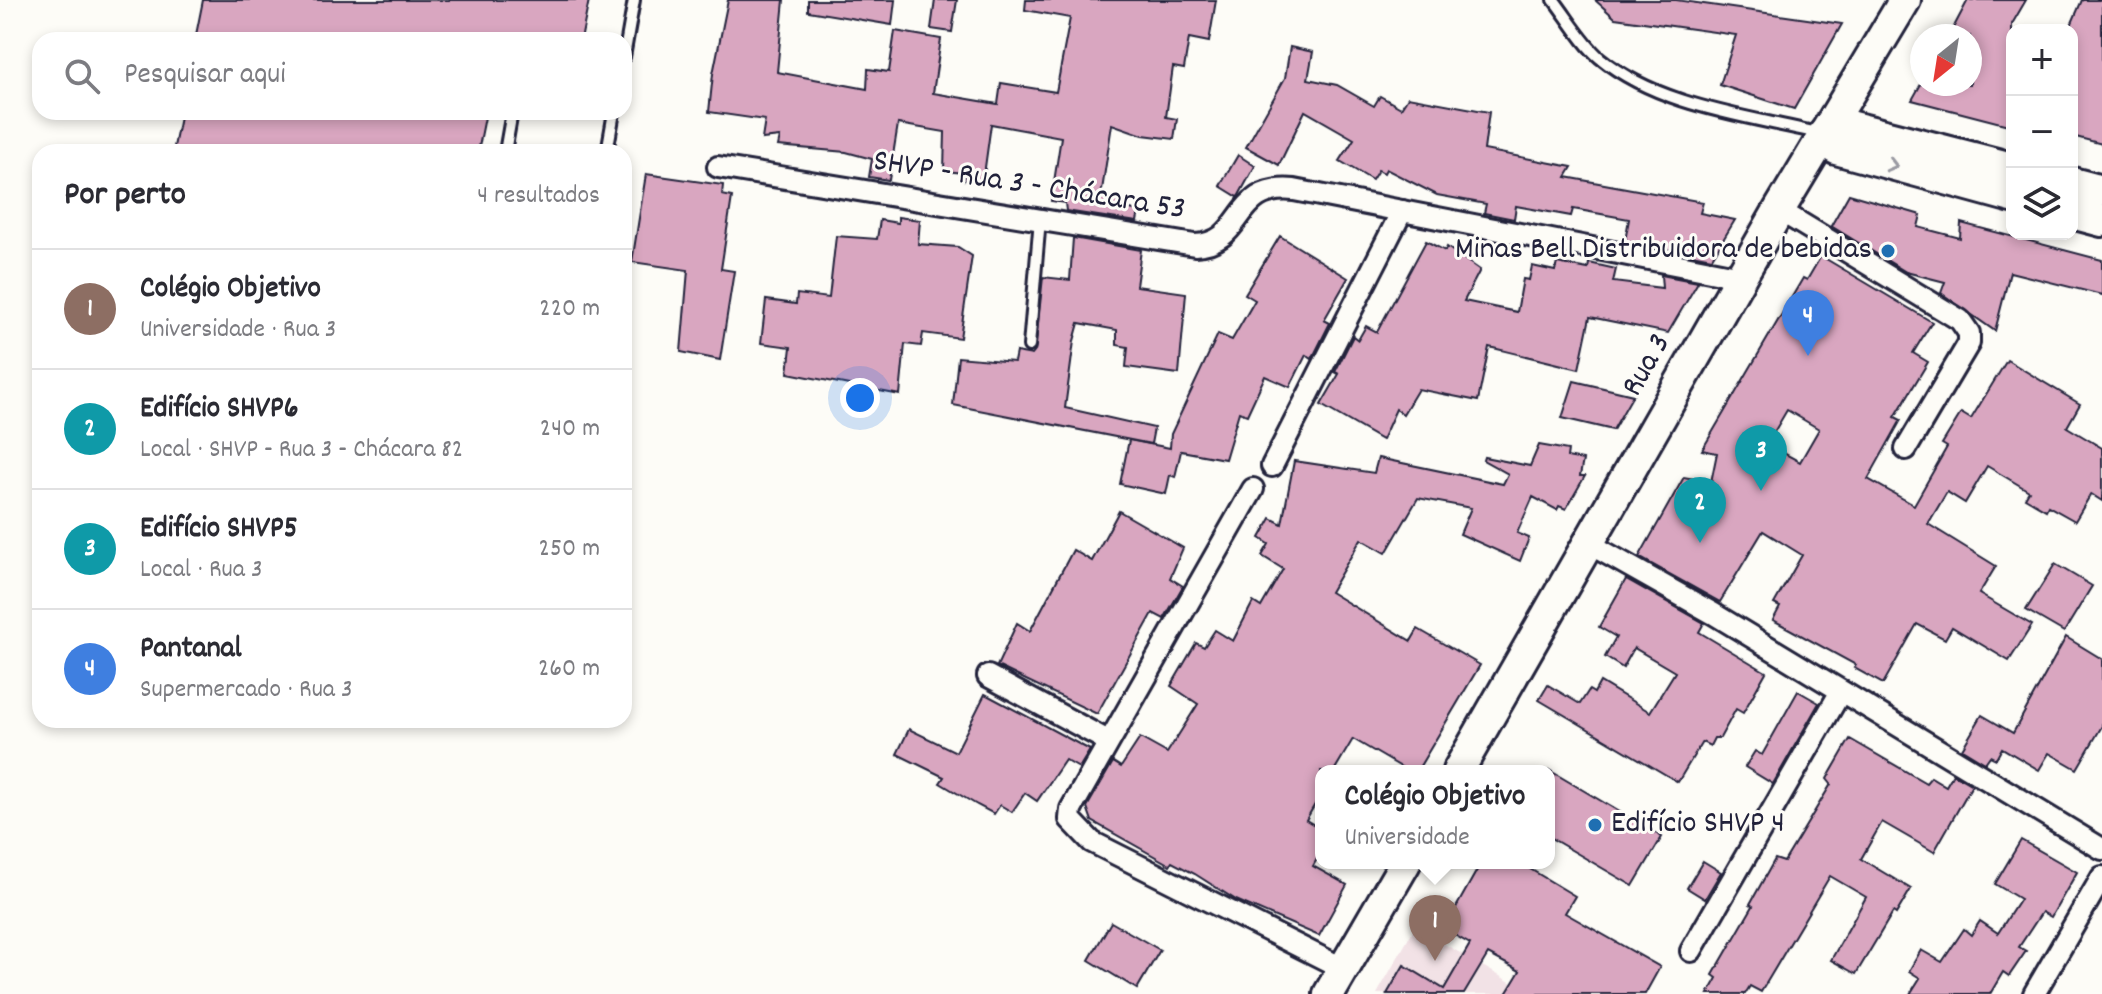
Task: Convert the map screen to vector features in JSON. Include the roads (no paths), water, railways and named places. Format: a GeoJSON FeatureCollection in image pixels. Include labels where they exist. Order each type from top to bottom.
{"type":"FeatureCollection","features":[{"type":"Feature","properties":{"kind":"main road","name":"Rua 3"},"geometry":{"type":"LineString","coordinates":[[1461,765],[1779,210],[1905,0]]}},
{"type":"Feature","properties":{"kind":"main road"},"geometry":{"type":"LineString","coordinates":[[2006,166],[1841,124],[1824,134],[1836,149],[2006,195]]}},
{"type":"Feature","properties":{"kind":"main road"},"geometry":{"type":"LineString","coordinates":[[2078,185],[2102,191]]}},
{"type":"Feature","properties":{"kind":"main road"},"geometry":{"type":"LineString","coordinates":[[2078,215],[2102,221]]}},
{"type":"Feature","properties":{"kind":"main road"},"geometry":{"type":"LineString","coordinates":[[1337,982],[1402,869]]}},
{"type":"Feature","properties":{"kind":"street","name":"SHVP - Rua 3 - Chácara 53"},"geometry":{"type":"LineString","coordinates":[[718,167],[1195,245],[1209,244],[1227,233],[1251,200],[1265,190],[1294,190],[1741,277]]}},
{"type":"Feature","properties":{"kind":"street"},"geometry":{"type":"LineString","coordinates":[[1779,210],[1939,305],[1965,327],[1969,343],[1906,449]]}},
{"type":"Feature","properties":{"kind":"street"},"geometry":{"type":"LineString","coordinates":[[1272,466],[1402,211]]}},
{"type":"Feature","properties":{"kind":"street"},"geometry":{"type":"LineString","coordinates":[[1253,489],[1108,741],[1071,809],[1070,819],[1092,842],[1337,982]]}},
{"type":"Feature","properties":{"kind":"street"},"geometry":{"type":"LineString","coordinates":[[1588,543],[1714,614],[2102,849]]}},
{"type":"Feature","properties":{"kind":"street"},"geometry":{"type":"LineString","coordinates":[[988,676],[1108,741]]}},
{"type":"Feature","properties":{"kind":"street"},"geometry":{"type":"LineString","coordinates":[[1691,951],[1840,693]]}},
{"type":"Feature","properties":{"kind":"street"},"geometry":{"type":"LineString","coordinates":[[2034,994],[2102,877]]}},
{"type":"Feature","properties":{"kind":"lane"},"geometry":{"type":"LineString","coordinates":[[628,32],[634,0]]}},
{"type":"Feature","properties":{"kind":"lane"},"geometry":{"type":"LineString","coordinates":[[1554,0],[1599,58],[1645,85],[1718,110],[1824,134]]}},
{"type":"Feature","properties":{"kind":"lane"},"geometry":{"type":"LineString","coordinates":[[506,144],[511,120]]}},
{"type":"Feature","properties":{"kind":"lane"},"geometry":{"type":"LineString","coordinates":[[608,144],[613,120]]}},
{"type":"Feature","properties":{"kind":"lane"},"geometry":{"type":"LineString","coordinates":[[1029,346],[1040,219]]}},
{"type":"Feature","properties":{"kind":"place","name":"Minas Bell Distribuidora de bebidas"},"geometry":{"type":"Point","coordinates":[1888,251]}},
{"type":"Feature","properties":{"kind":"place","name":"Pantanal"},"geometry":{"type":"Point","coordinates":[1808,356]}},
{"type":"Feature","properties":{"kind":"place","name":"Edifício SHVP5"},"geometry":{"type":"Point","coordinates":[1761,491]}},
{"type":"Feature","properties":{"kind":"place","name":"Edifício SHVP6"},"geometry":{"type":"Point","coordinates":[1700,543]}},
{"type":"Feature","properties":{"kind":"place","name":"Edifício SHVP 4"},"geometry":{"type":"Point","coordinates":[1595,825]}},
{"type":"Feature","properties":{"kind":"place","name":"Colégio Objetivo"},"geometry":{"type":"Point","coordinates":[1435,961]}}]}
